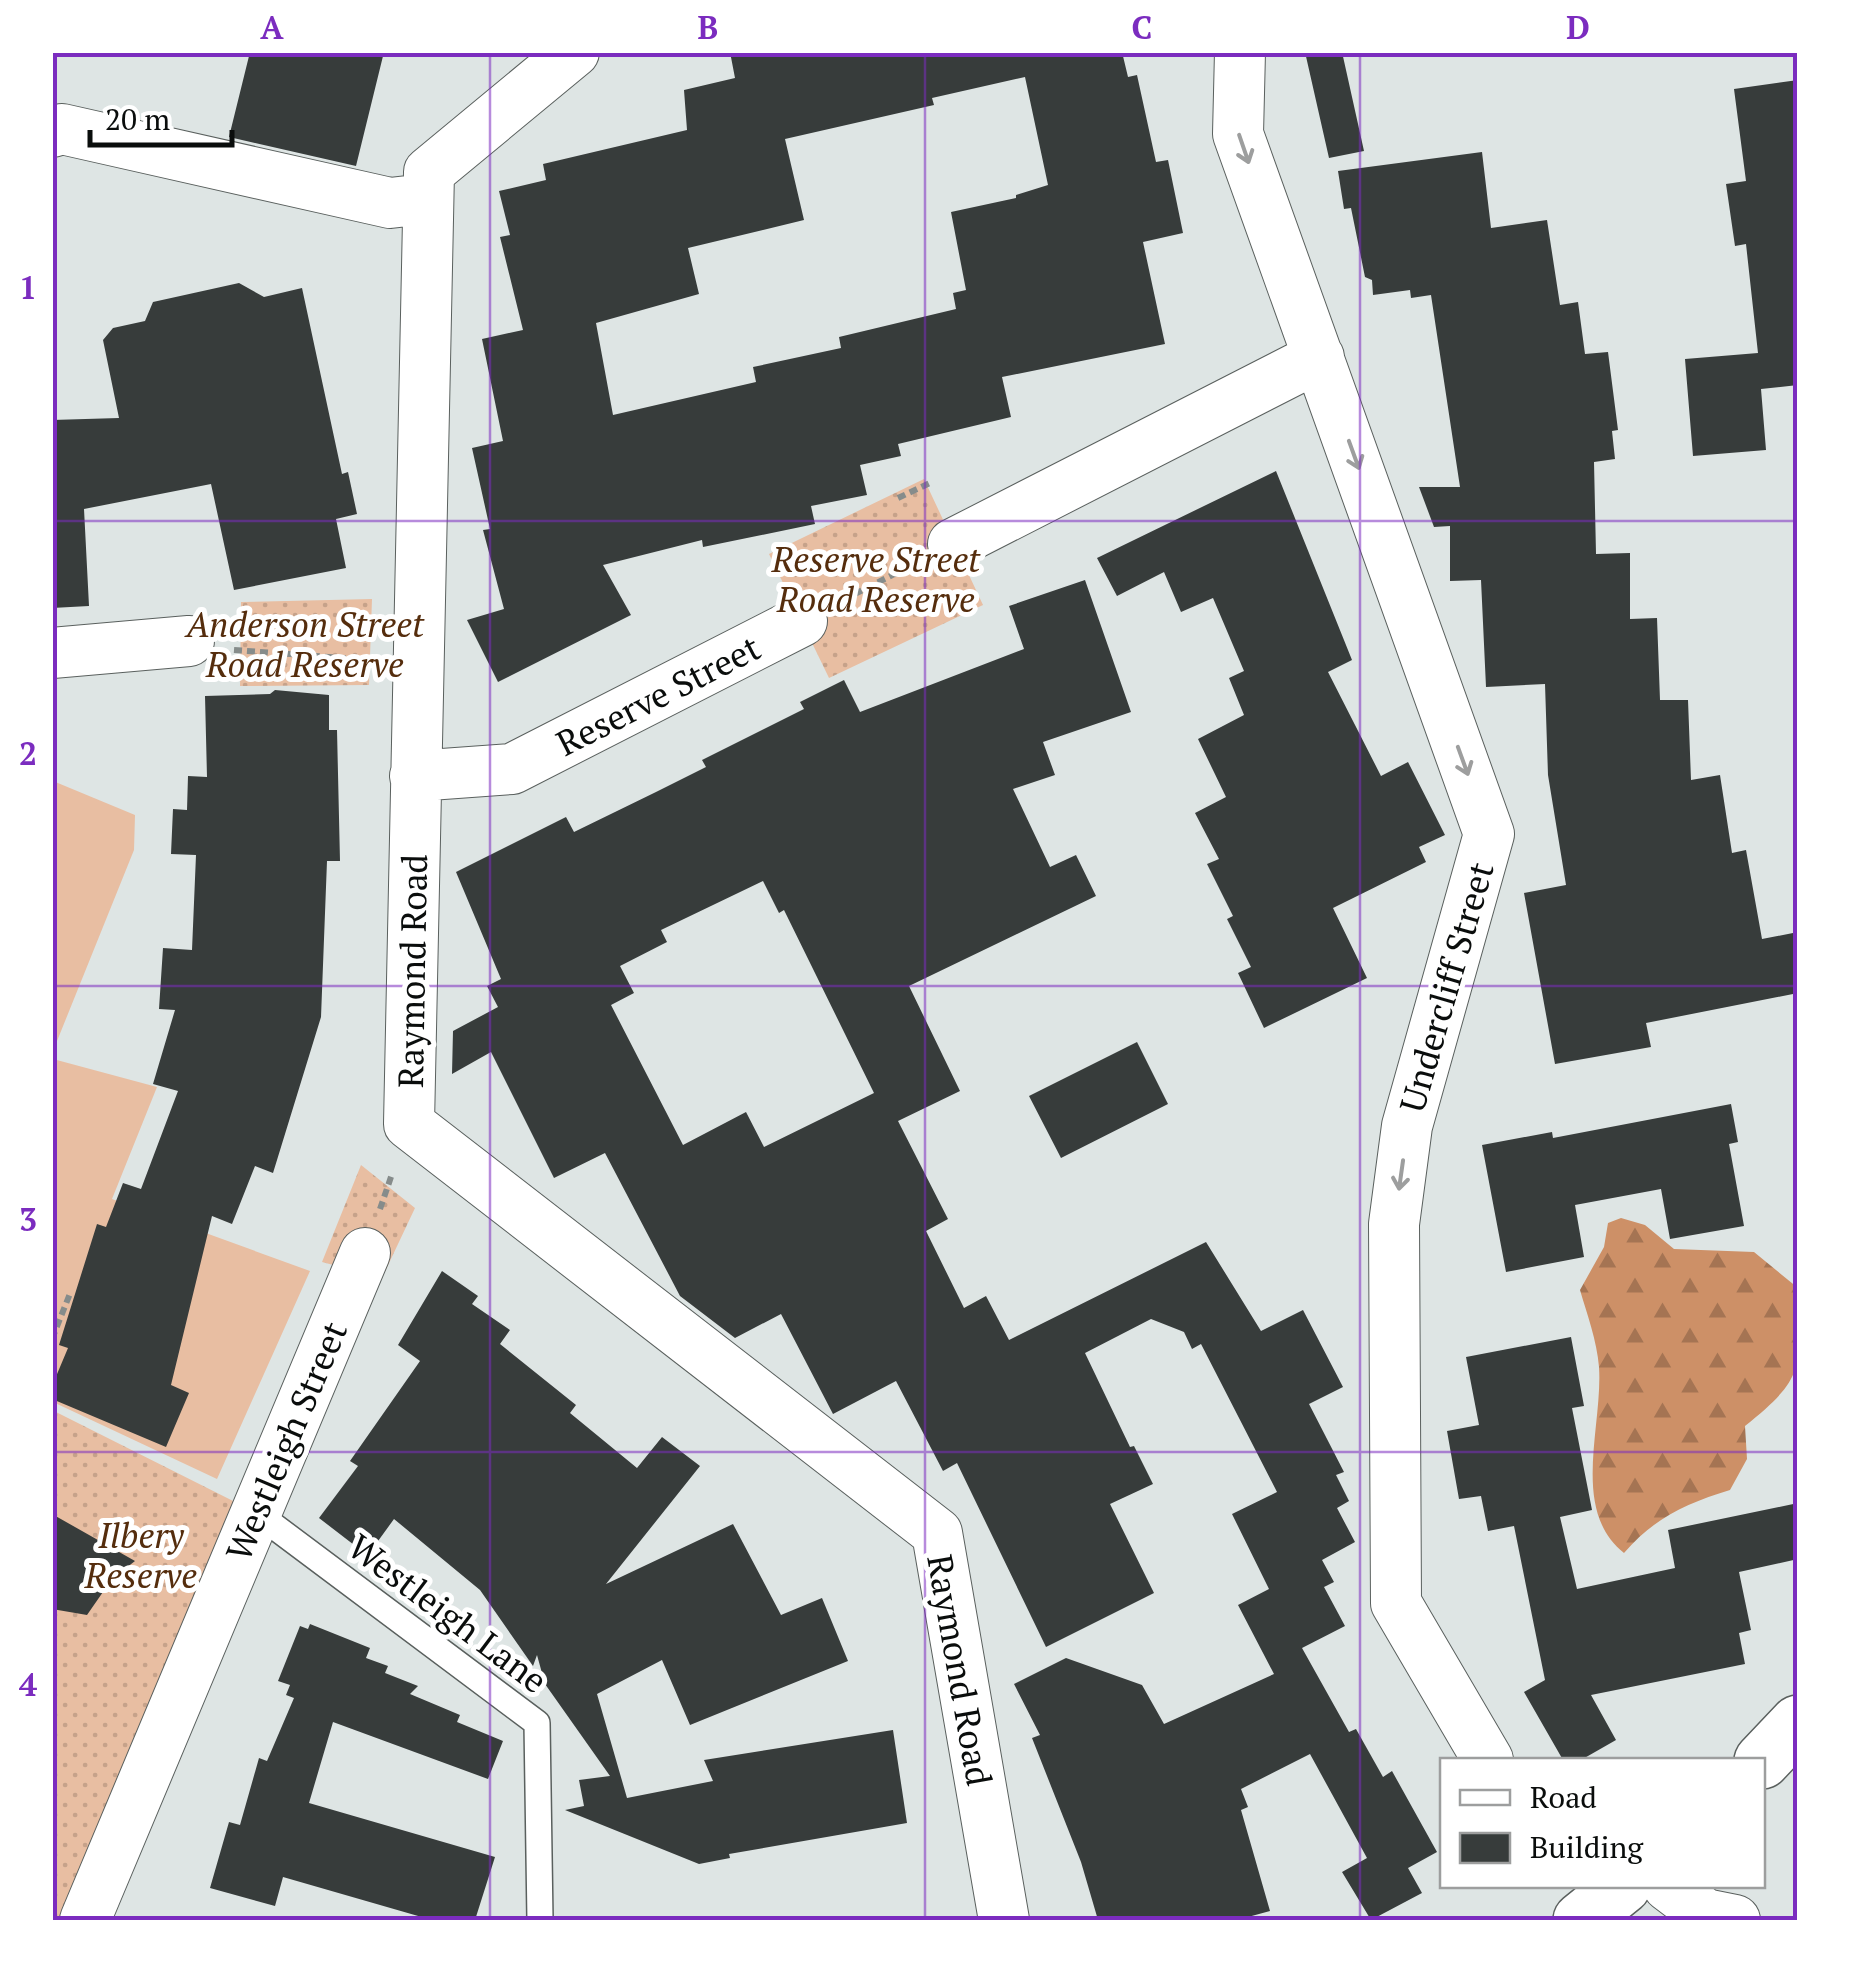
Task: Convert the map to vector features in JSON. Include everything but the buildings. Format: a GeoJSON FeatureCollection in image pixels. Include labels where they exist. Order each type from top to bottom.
{"type":"FeatureCollection","features":[{"type":"Feature","properties":{"kind":"street"},"geometry":{"type":"LineString","coordinates":[[52,132],[62,129],[390,203],[426,199],[429,172],[574,52]]}},
{"type":"Feature","properties":{"kind":"street","name":"Undercliff Street"},"geometry":{"type":"LineString","coordinates":[[1240,52],[1238,134],[1489,834],[1407,1126],[1394,1224],[1396,1603],[1487,1758]]}},
{"type":"Feature","properties":{"kind":"street","name":"Raymond Road"},"geometry":{"type":"LineString","coordinates":[[426,199],[409,1124],[936,1533],[1004,1920]]}},
{"type":"Feature","properties":{"kind":"street"},"geometry":{"type":"LineString","coordinates":[[954,544],[1319,357]]}},
{"type":"Feature","properties":{"kind":"street","name":"Reserve Street"},"geometry":{"type":"LineString","coordinates":[[415,776],[512,770],[802,622]]}},
{"type":"Feature","properties":{"kind":"street"},"geometry":{"type":"LineString","coordinates":[[52,653],[189,641]]}},
{"type":"Feature","properties":{"kind":"street","name":"Westleigh Street"},"geometry":{"type":"LineString","coordinates":[[85,1920],[365,1253]]}},
{"type":"Feature","properties":{"kind":"street"},"geometry":{"type":"LineString","coordinates":[[1765,1758],[1798,1723]]}},
{"type":"Feature","properties":{"kind":"street"},"geometry":{"type":"LineString","coordinates":[[1671,1888],[1705,1914],[1735,1920]]}},
{"type":"Feature","properties":{"kind":"lane","name":"Westleigh Lane"},"geometry":{"type":"LineString","coordinates":[[255,1512],[538,1723],[540,1920]]}},
{"type":"Feature","properties":{"kind":"path"},"geometry":{"type":"LineString","coordinates":[[898,498],[932,482]]}},
{"type":"Feature","properties":{"kind":"path","name":"Reserve Street"},"geometry":{"type":"LineString","coordinates":[[802,622],[954,544]]}},
{"type":"Feature","properties":{"kind":"path"},"geometry":{"type":"LineString","coordinates":[[248,652],[417,663]]}},
{"type":"Feature","properties":{"kind":"path"},"geometry":{"type":"LineString","coordinates":[[365,1253],[409,1124]]}},
{"type":"Feature","properties":{"kind":"path"},"geometry":{"type":"LineString","coordinates":[[52,1339],[70,1291]]}},
{"type":"Feature","properties":{"kind":"green space","name":"Reserve Street Road Reserve"},"geometry":{"type":"Polygon","coordinates":[[[924,479],[983,605],[829,678],[769,554],[924,479]]]}},
{"type":"Feature","properties":{"kind":"green space","name":"Anderson Street Road Reserve"},"geometry":{"type":"Polygon","coordinates":[[[372,599],[369,685],[240,686],[241,602],[372,599]]]}},
{"type":"Feature","properties":{"kind":"green space"},"geometry":{"type":"Polygon","coordinates":[[[53,781],[135,815],[134,850],[53,1051],[53,781]]]}},
{"type":"Feature","properties":{"kind":"green space"},"geometry":{"type":"Polygon","coordinates":[[[53,1059],[157,1087],[112,1199],[310,1271],[217,1479],[53,1402],[53,1059]]]}},
{"type":"Feature","properties":{"kind":"green space"},"geometry":{"type":"Polygon","coordinates":[[[361,1165],[415,1208],[382,1278],[322,1262],[361,1165]]]}},
{"type":"Feature","properties":{"kind":"green space"},"geometry":{"type":"Polygon","coordinates":[[[1621,1218],[1645,1225],[1674,1249],[1754,1252],[1798,1288],[1799,1336],[1796,1367],[1790,1380],[1781,1394],[1745,1426],[1747,1459],[1730,1490],[1672,1513],[1624,1553],[1608,1535],[1593,1491],[1599,1367],[1580,1290],[1604,1247],[1608,1223],[1621,1218]]]}},
{"type":"Feature","properties":{"kind":"green space","name":"Ilbery Reserve"},"geometry":{"type":"Polygon","coordinates":[[[52,1410],[255,1512],[85,1920],[53,1920],[52,1410]]]}}]}
